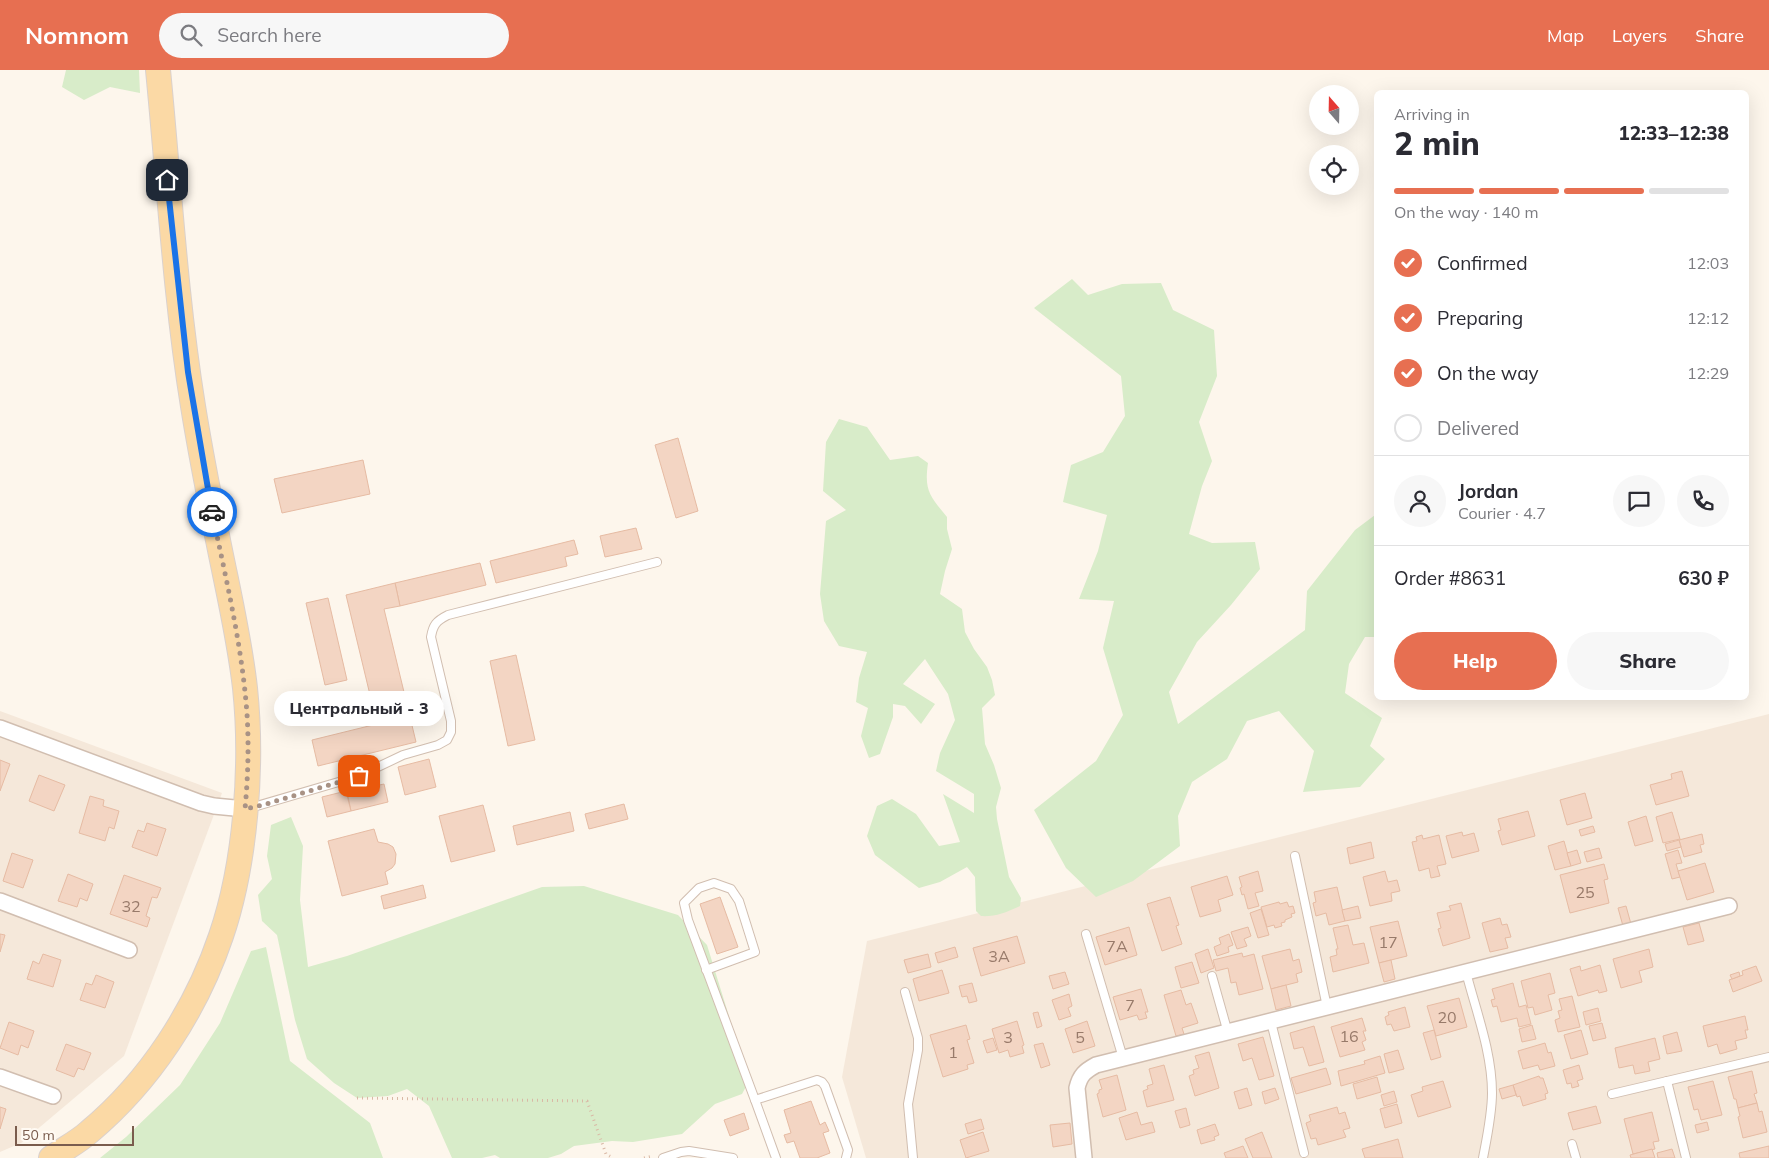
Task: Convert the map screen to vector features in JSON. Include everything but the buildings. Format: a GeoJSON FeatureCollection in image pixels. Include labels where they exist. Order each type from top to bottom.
{"type":"FeatureCollection","features":[{"type":"Feature","properties":{"kind":"main road"},"geometry":{"type":"LineString","coordinates":[[51,1158],[89,1132],[122,1100],[149,1072],[174,1034],[202,983],[221,936],[236,882],[245,809],[248,743],[245,688],[235,619],[204,473],[188,372],[174,253],[158,70]]}},
{"type":"Feature","properties":{"kind":"street"},"geometry":{"type":"LineString","coordinates":[[0,728],[201,803],[245,809]]}},
{"type":"Feature","properties":{"kind":"street"},"geometry":{"type":"LineString","coordinates":[[0,902],[129,950]]}},
{"type":"Feature","properties":{"kind":"street"},"geometry":{"type":"LineString","coordinates":[[1084,1158],[1077,1088],[1079,1078],[1085,1071],[1096,1065],[1728,906]]}},
{"type":"Feature","properties":{"kind":"street"},"geometry":{"type":"LineString","coordinates":[[0,1076],[53,1096]]}},
{"type":"Feature","properties":{"kind":"lane"},"geometry":{"type":"LineString","coordinates":[[245,809],[359,776],[403,755],[438,745],[447,740],[451,732],[451,721],[431,637],[433,626],[438,620],[448,615],[657,562]]}},
{"type":"Feature","properties":{"kind":"lane"},"geometry":{"type":"LineString","coordinates":[[1295,856],[1327,1007]]}},
{"type":"Feature","properties":{"kind":"lane"},"geometry":{"type":"LineString","coordinates":[[706,970],[755,952],[740,901],[731,889],[714,883],[699,888],[684,903],[688,920],[706,970],[776,1158]]}},
{"type":"Feature","properties":{"kind":"lane"},"geometry":{"type":"LineString","coordinates":[[1086,934],[1123,1058]]}},
{"type":"Feature","properties":{"kind":"lane"},"geometry":{"type":"LineString","coordinates":[[1466,972],[1488,1054],[1492,1080],[1491,1109],[1484,1158]]}},
{"type":"Feature","properties":{"kind":"lane"},"geometry":{"type":"LineString","coordinates":[[1212,976],[1228,1033]]}},
{"type":"Feature","properties":{"kind":"lane"},"geometry":{"type":"LineString","coordinates":[[905,992],[918,1038],[918,1050],[908,1104],[913,1158]]}},
{"type":"Feature","properties":{"kind":"lane"},"geometry":{"type":"LineString","coordinates":[[1271,1022],[1304,1153]]}},
{"type":"Feature","properties":{"kind":"lane"},"geometry":{"type":"LineString","coordinates":[[1612,1094],[1769,1057]]}},
{"type":"Feature","properties":{"kind":"lane"},"geometry":{"type":"LineString","coordinates":[[755,1100],[812,1080],[822,1082],[848,1150],[846,1158]]}},
{"type":"Feature","properties":{"kind":"lane"},"geometry":{"type":"LineString","coordinates":[[1667,1081],[1686,1158]]}},
{"type":"Feature","properties":{"kind":"lane"},"geometry":{"type":"LineString","coordinates":[[1572,1144],[1576,1158]]}},
{"type":"Feature","properties":{"kind":"lane"},"geometry":{"type":"LineString","coordinates":[[663,1158],[689,1151],[733,1158]]}},
{"type":"Feature","properties":{"kind":"path"},"geometry":{"type":"LineString","coordinates":[[358,1098],[587,1101],[606,1154],[614,1158]]}},
{"type":"Feature","properties":{"kind":"shaded area"},"geometry":{"type":"Polygon","coordinates":[[[0,711],[222,793],[124,1056],[21,1143],[0,1152],[0,711]]]}},
{"type":"Feature","properties":{"kind":"shaded area"},"geometry":{"type":"Polygon","coordinates":[[[1769,714],[1769,1158],[866,1158],[842,1077],[867,941],[1769,714]]]}},
{"type":"Feature","properties":{"kind":"green space"},"geometry":{"type":"Polygon","coordinates":[[[66,70],[139,70],[140,93],[110,87],[84,100],[62,87],[66,70]]]}},
{"type":"Feature","properties":{"kind":"green space"},"geometry":{"type":"Polygon","coordinates":[[[1072,279],[1088,295],[1122,284],[1161,283],[1173,310],[1214,330],[1217,376],[1199,422],[1212,461],[1202,486],[1189,534],[1212,543],[1255,542],[1260,569],[1231,605],[1197,642],[1169,692],[1178,724],[1305,630],[1307,591],[1355,530],[1374,516],[1374,637],[1365,637],[1349,664],[1345,693],[1382,718],[1370,746],[1385,759],[1360,787],[1303,792],[1314,751],[1279,711],[1247,721],[1227,759],[1192,782],[1178,816],[1180,846],[1133,881],[1096,897],[1066,868],[1034,810],[1096,761],[1123,715],[1103,648],[1114,601],[1079,599],[1098,551],[1107,515],[1063,502],[1071,465],[1103,452],[1125,416],[1121,376],[1034,308],[1072,279]]]}},
{"type":"Feature","properties":{"kind":"green space"},"geometry":{"type":"Polygon","coordinates":[[[839,419],[867,427],[890,460],[918,456],[928,463],[927,480],[930,493],[947,517],[947,529],[952,549],[940,594],[962,609],[965,632],[987,667],[995,695],[982,708],[985,744],[1001,788],[996,807],[997,819],[1009,877],[1021,898],[1020,906],[1006,912],[991,916],[981,916],[976,911],[975,877],[967,867],[940,882],[919,888],[875,855],[867,836],[877,806],[892,799],[916,814],[939,846],[960,842],[943,794],[974,813],[974,794],[936,771],[940,753],[955,720],[948,694],[925,659],[903,684],[935,704],[921,724],[905,706],[893,704],[893,717],[880,754],[869,758],[861,736],[868,708],[856,702],[859,678],[867,652],[839,646],[824,621],[820,594],[826,521],[846,510],[823,491],[826,442],[839,419]]]}},
{"type":"Feature","properties":{"kind":"green space"},"geometry":{"type":"Polygon","coordinates":[[[291,817],[303,846],[300,900],[308,967],[347,956],[542,887],[584,886],[678,915],[707,945],[749,1081],[742,1094],[715,1104],[682,1134],[633,1142],[612,1141],[574,1146],[561,1154],[548,1158],[500,1158],[495,1155],[482,1158],[452,1158],[429,1106],[407,1089],[388,1096],[357,1098],[334,1083],[307,1059],[295,1020],[277,935],[262,921],[258,895],[272,879],[267,856],[271,825],[291,817]]]}},
{"type":"Feature","properties":{"kind":"green space"},"geometry":{"type":"Polygon","coordinates":[[[266,947],[290,1061],[370,1123],[383,1158],[100,1158],[126,1137],[180,1085],[220,1023],[251,951],[266,947]]]}},
{"type":"Feature","properties":{"kind":"way so far"},"geometry":{"type":"LineString","coordinates":[[212,512],[235,619],[245,688],[248,778],[245,809],[359,776]]}},
{"type":"Feature","properties":{"kind":"place","name":"Центральный - 3"},"geometry":{"type":"Point","coordinates":[359,776]}},
{"type":"Feature","properties":{"kind":"route"},"geometry":{"type":"LineString","coordinates":[[167,180],[181,321],[204,473],[212,512]]}}]}
